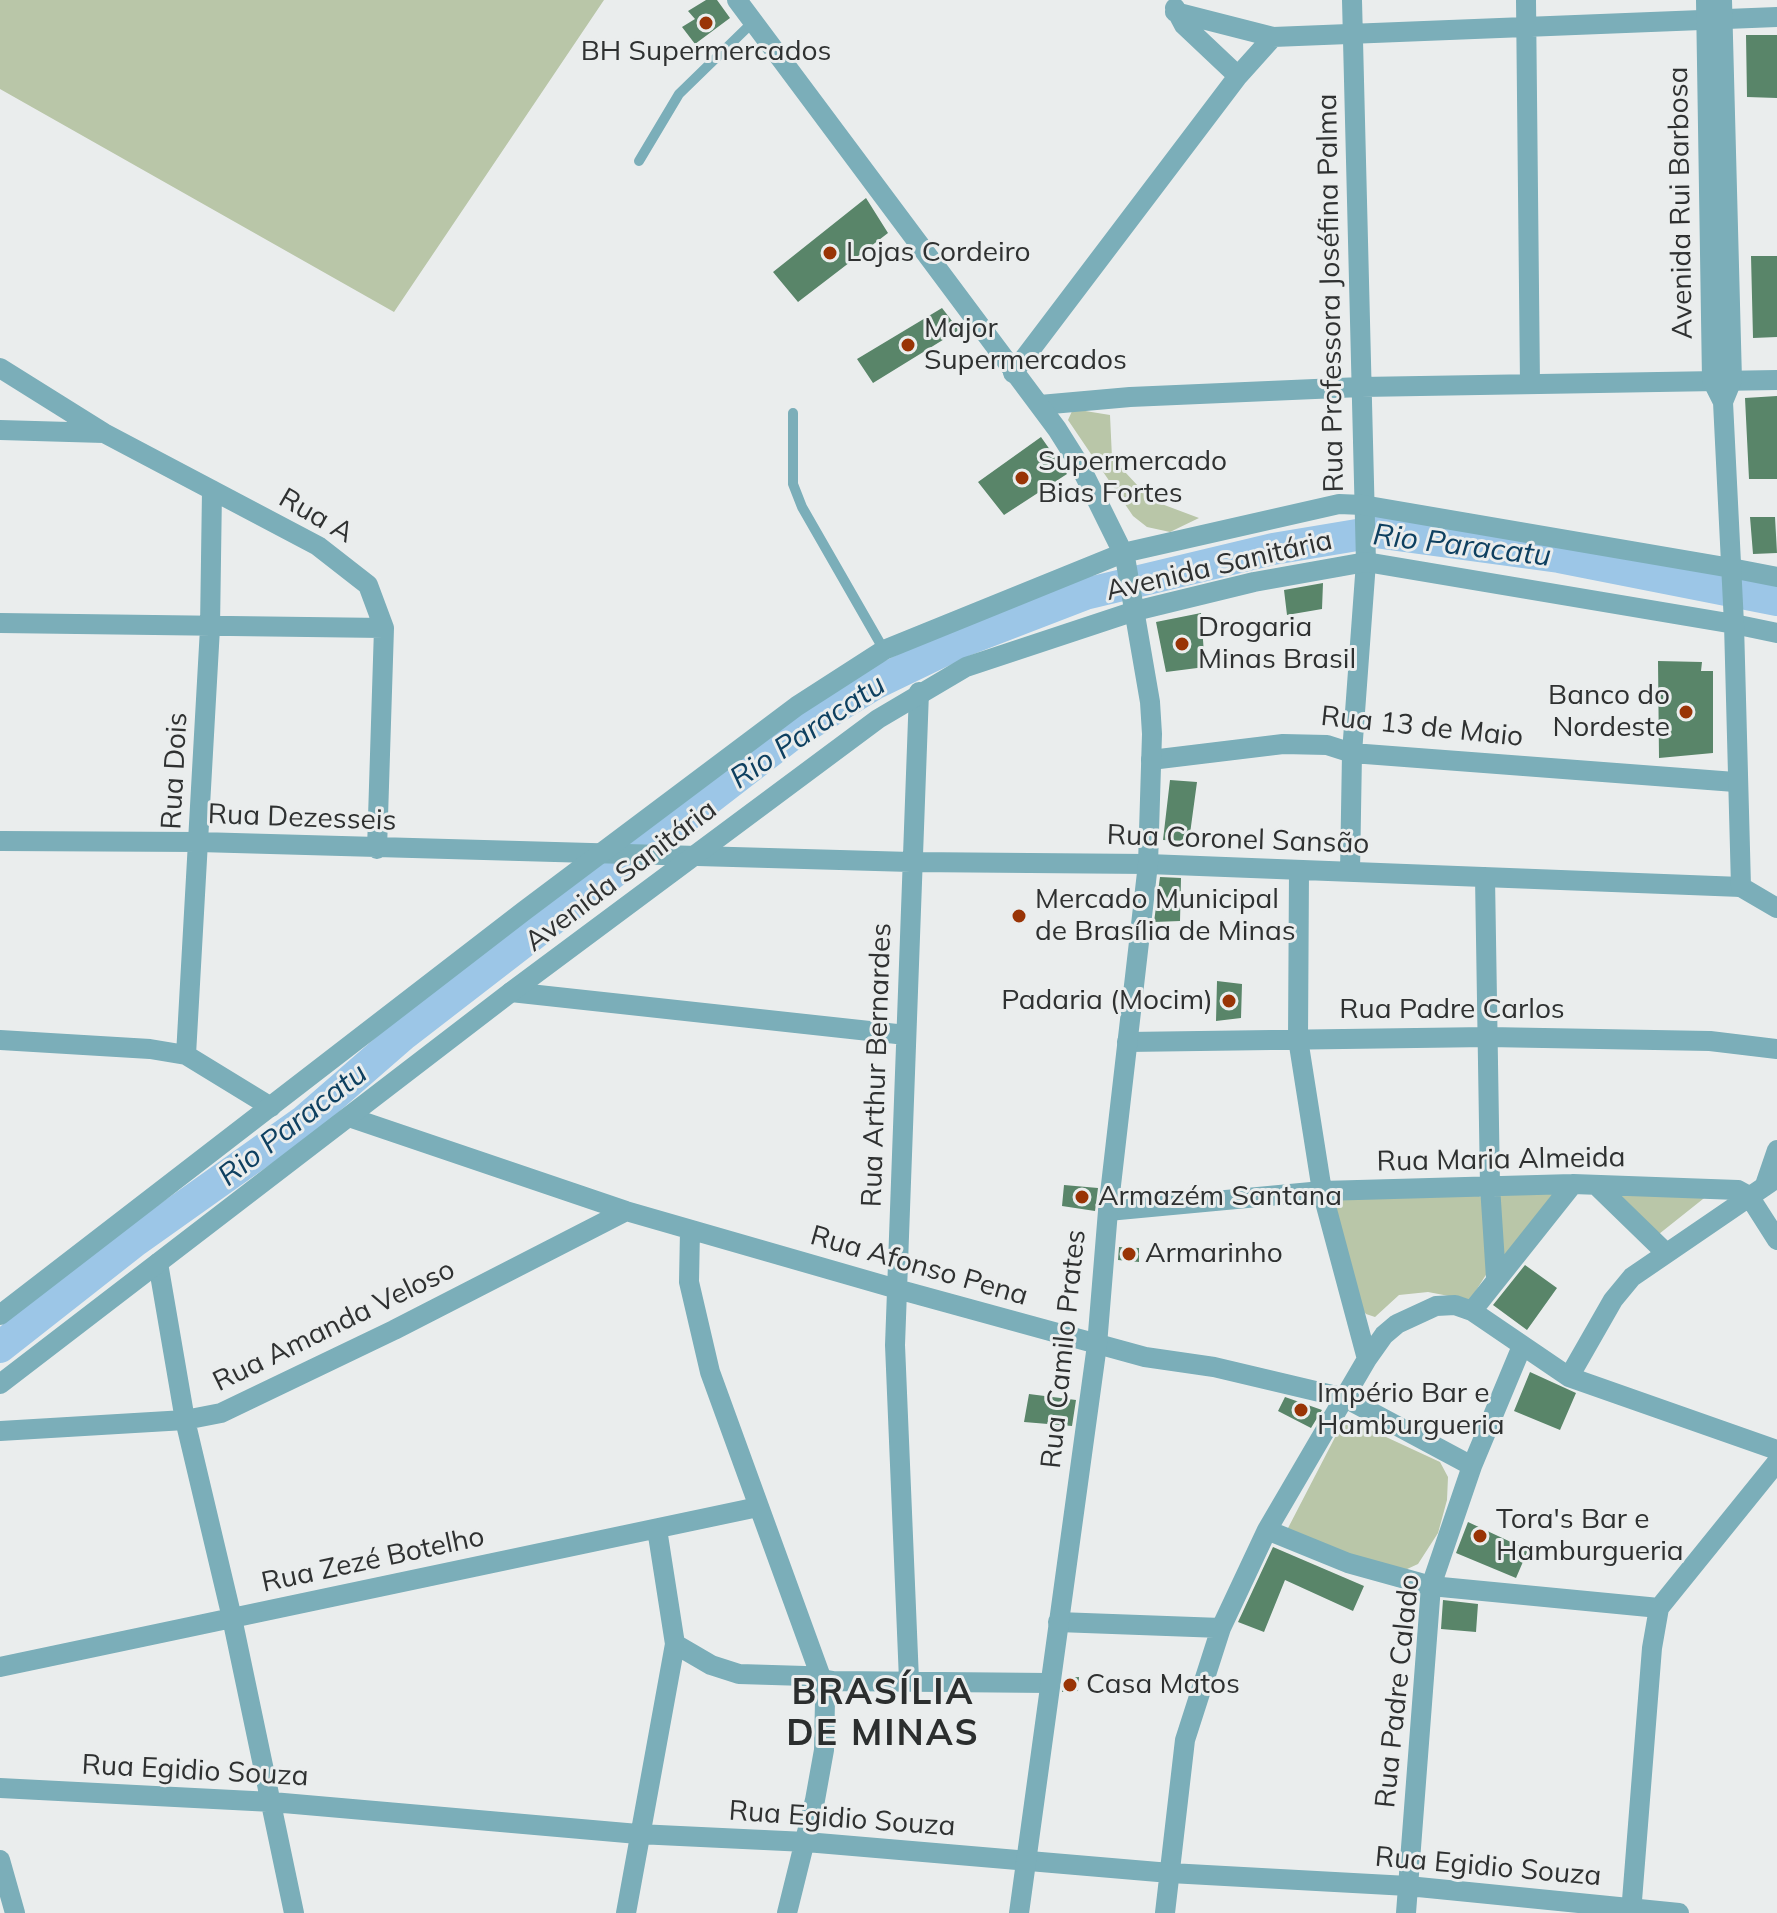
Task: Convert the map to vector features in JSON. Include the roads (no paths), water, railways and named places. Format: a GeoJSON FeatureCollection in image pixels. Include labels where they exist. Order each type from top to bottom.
{"type":"FeatureCollection","features":[{"type":"Feature","properties":{"kind":"street","name":"Rua Camilo Prates"},"geometry":{"type":"LineString","coordinates":[[737,0],[1013,373],[1040,405],[1079,464],[1124,555],[1150,702],[1148,864],[1108,1211],[1097,1345],[1019,1913]]}},
{"type":"Feature","properties":{"kind":"street","name":"Rua Professora Joséfina Palma"},"geometry":{"type":"LineString","coordinates":[[1350,872],[1352,753],[1366,557],[1352,0]]}},
{"type":"Feature","properties":{"kind":"street"},"geometry":{"type":"LineString","coordinates":[[1526,0],[1530,384]]}},
{"type":"Feature","properties":{"kind":"street"},"geometry":{"type":"LineString","coordinates":[[1175,6],[1273,37],[1353,31],[1527,26],[1714,9],[1777,17]]}},
{"type":"Feature","properties":{"kind":"street"},"geometry":{"type":"LineString","coordinates":[[1175,6],[1198,40],[1238,76]]}},
{"type":"Feature","properties":{"kind":"street","name":"Avenida Rui Barbosa"},"geometry":{"type":"LineString","coordinates":[[1714,9],[1722,380],[1734,624],[1735,782],[1741,887]]}},
{"type":"Feature","properties":{"kind":"street"},"geometry":{"type":"LineString","coordinates":[[1013,373],[1238,76],[1273,37]]}},
{"type":"Feature","properties":{"kind":"street","name":"Rua A"},"geometry":{"type":"LineString","coordinates":[[0,368],[104,433],[318,546],[368,585],[384,628],[377,849]]}},
{"type":"Feature","properties":{"kind":"street"},"geometry":{"type":"LineString","coordinates":[[1040,405],[1130,397],[1361,387],[1777,380]]}},
{"type":"Feature","properties":{"kind":"street"},"geometry":{"type":"LineString","coordinates":[[0,430],[104,433]]}},
{"type":"Feature","properties":{"kind":"street","name":"Rua Dois"},"geometry":{"type":"LineString","coordinates":[[186,1055],[210,628],[212,490]]}},
{"type":"Feature","properties":{"kind":"street","name":"Avenida Sanitária"},"geometry":{"type":"LineString","coordinates":[[0,1315],[797,706],[884,650],[1124,555],[1305,510],[1363,509],[1731,574],[1777,577]]}},
{"type":"Feature","properties":{"kind":"street","name":"Avenida Sanitária"},"geometry":{"type":"LineString","coordinates":[[0,1384],[511,992],[919,692],[1008,651],[1134,605],[1366,557],[1777,633]]}},
{"type":"Feature","properties":{"kind":"street"},"geometry":{"type":"LineString","coordinates":[[0,623],[384,628]]}},
{"type":"Feature","properties":{"kind":"street","name":"Rua Arthur Bernardes"},"geometry":{"type":"LineString","coordinates":[[909,1680],[895,1345],[919,692]]}},
{"type":"Feature","properties":{"kind":"street","name":"Rua 13 de Maio"},"geometry":{"type":"LineString","coordinates":[[1151,760],[1283,744],[1327,745],[1352,753],[1735,782]]}},
{"type":"Feature","properties":{"kind":"street","name":"Rua Dezesseis"},"geometry":{"type":"LineString","coordinates":[[0,841],[199,842],[691,858]]}},
{"type":"Feature","properties":{"kind":"street","name":"Rua Coronel Sansão"},"geometry":{"type":"LineString","coordinates":[[691,858],[1148,864],[1741,887],[1777,908]]}},
{"type":"Feature","properties":{"kind":"street"},"geometry":{"type":"LineString","coordinates":[[1299,870],[1298,1039],[1322,1191],[1367,1359]]}},
{"type":"Feature","properties":{"kind":"street"},"geometry":{"type":"LineString","coordinates":[[1485,877],[1490,1186],[1496,1278]]}},
{"type":"Feature","properties":{"kind":"street"},"geometry":{"type":"LineString","coordinates":[[511,992],[906,1035]]}},
{"type":"Feature","properties":{"kind":"street","name":"Rua Padre Carlos"},"geometry":{"type":"LineString","coordinates":[[1127,1042],[1488,1037],[1710,1041],[1777,1049]]}},
{"type":"Feature","properties":{"kind":"street"},"geometry":{"type":"LineString","coordinates":[[0,1040],[150,1049],[186,1055],[271,1107]]}},
{"type":"Feature","properties":{"kind":"street","name":"Rua Afonso Pena"},"geometry":{"type":"LineString","coordinates":[[349,1117],[626,1211],[897,1289],[1097,1345],[1345,1398],[1472,1466]]}},
{"type":"Feature","properties":{"kind":"street"},"geometry":{"type":"LineString","coordinates":[[1777,1150],[1764,1186],[1777,1240]]}},
{"type":"Feature","properties":{"kind":"street"},"geometry":{"type":"LineString","coordinates":[[1472,1311],[1573,1184]]}},
{"type":"Feature","properties":{"kind":"street","name":"Rua Maria Almeida"},"geometry":{"type":"LineString","coordinates":[[1108,1211],[1322,1191],[1573,1184],[1738,1190],[1764,1186]]}},
{"type":"Feature","properties":{"kind":"street"},"geometry":{"type":"LineString","coordinates":[[1596,1185],[1666,1253]]}},
{"type":"Feature","properties":{"kind":"street"},"geometry":{"type":"LineString","coordinates":[[1569,1377],[1613,1300],[1632,1277],[1764,1186]]}},
{"type":"Feature","properties":{"kind":"street","name":"Rua Amanda Veloso"},"geometry":{"type":"LineString","coordinates":[[0,1431],[206,1418],[236,1406],[626,1211]]}},
{"type":"Feature","properties":{"kind":"street"},"geometry":{"type":"LineString","coordinates":[[690,1230],[687,1261],[693,1304],[721,1406],[822,1680],[825,1700],[824,1750],[806,1842],[787,1913]]}},
{"type":"Feature","properties":{"kind":"street"},"geometry":{"type":"LineString","coordinates":[[158,1263],[185,1420],[232,1618],[294,1913]]}},
{"type":"Feature","properties":{"kind":"street"},"geometry":{"type":"LineString","coordinates":[[1165,1913],[1185,1740],[1221,1628],[1267,1530],[1384,1335],[1409,1318],[1436,1306],[1455,1305],[1472,1311],[1569,1377],[1777,1450]]}},
{"type":"Feature","properties":{"kind":"street","name":"Rua Padre Calado"},"geometry":{"type":"LineString","coordinates":[[1406,1913],[1431,1586],[1472,1466],[1522,1346]]}},
{"type":"Feature","properties":{"kind":"street"},"geometry":{"type":"LineString","coordinates":[[1631,1911],[1652,1648],[1659,1608],[1777,1462]]}},
{"type":"Feature","properties":{"kind":"street","name":"Rua Zezé Botelho"},"geometry":{"type":"LineString","coordinates":[[0,1667],[758,1507]]}},
{"type":"Feature","properties":{"kind":"street"},"geometry":{"type":"LineString","coordinates":[[626,1913],[675,1644],[657,1529]]}},
{"type":"Feature","properties":{"kind":"street"},"geometry":{"type":"LineString","coordinates":[[1267,1530],[1348,1563],[1431,1586],[1659,1608]]}},
{"type":"Feature","properties":{"kind":"street"},"geometry":{"type":"LineString","coordinates":[[1058,1622],[1221,1628]]}},
{"type":"Feature","properties":{"kind":"street"},"geometry":{"type":"LineString","coordinates":[[675,1644],[725,1671],[822,1680],[1049,1683]]}},
{"type":"Feature","properties":{"kind":"street","name":"Rua Egidio Souza"},"geometry":{"type":"LineString","coordinates":[[0,1788],[272,1802],[638,1834],[806,1842],[1170,1873],[1408,1886],[1631,1911],[1679,1913]]}},
{"type":"Feature","properties":{"kind":"street"},"geometry":{"type":"LineString","coordinates":[[0,1860],[15,1913]]}},
{"type":"Feature","properties":{"kind":"lane"},"geometry":{"type":"LineString","coordinates":[[639,161],[679,94],[754,21]]}},
{"type":"Feature","properties":{"kind":"lane"},"geometry":{"type":"LineString","coordinates":[[793,413],[793,484],[802,507],[884,650]]}},
{"type":"Feature","properties":{"kind":"waterway","name":"Rio Paracatu"},"geometry":{"type":"LineString","coordinates":[[0,1347],[135,1241],[304,1121],[404,1034],[790,736],[876,683],[963,641],[1085,594],[1273,549],[1375,532],[1559,557],[1777,600]]}},
{"type":"Feature","properties":{"kind":"place","name":"BH Supermercados"},"geometry":{"type":"Point","coordinates":[706,23]}},
{"type":"Feature","properties":{"kind":"place","name":"Lojas Cordeiro"},"geometry":{"type":"Point","coordinates":[830,253]}},
{"type":"Feature","properties":{"kind":"place","name":"Major Supermercados"},"geometry":{"type":"Point","coordinates":[908,345]}},
{"type":"Feature","properties":{"kind":"place","name":"Supermercado Bias Fortes"},"geometry":{"type":"Point","coordinates":[1022,478]}},
{"type":"Feature","properties":{"kind":"place","name":"Drogaria Minas Brasil"},"geometry":{"type":"Point","coordinates":[1182,644]}},
{"type":"Feature","properties":{"kind":"place","name":"Banco do Nordeste"},"geometry":{"type":"Point","coordinates":[1686,712]}},
{"type":"Feature","properties":{"kind":"place","name":"Mercado Municipal de Brasília de Minas"},"geometry":{"type":"Point","coordinates":[1019,916]}},
{"type":"Feature","properties":{"kind":"place","name":"Padaria (Mocim)"},"geometry":{"type":"Point","coordinates":[1229,1001]}},
{"type":"Feature","properties":{"kind":"place","name":"Armazém Santana"},"geometry":{"type":"Point","coordinates":[1082,1197]}},
{"type":"Feature","properties":{"kind":"place","name":"Armarinho"},"geometry":{"type":"Point","coordinates":[1129,1254]}},
{"type":"Feature","properties":{"kind":"place","name":"Império Bar e Hamburgueria"},"geometry":{"type":"Point","coordinates":[1301,1410]}},
{"type":"Feature","properties":{"kind":"place","name":"Tora's Bar e Hamburgueria"},"geometry":{"type":"Point","coordinates":[1480,1536]}},
{"type":"Feature","properties":{"kind":"place","name":"Casa Matos"},"geometry":{"type":"Point","coordinates":[1070,1685]}},
{"type":"Feature","properties":{"kind":"district","name":"BRASÍLIA DE MINAS"},"geometry":{"type":"Point","coordinates":[883,1714]}}]}
